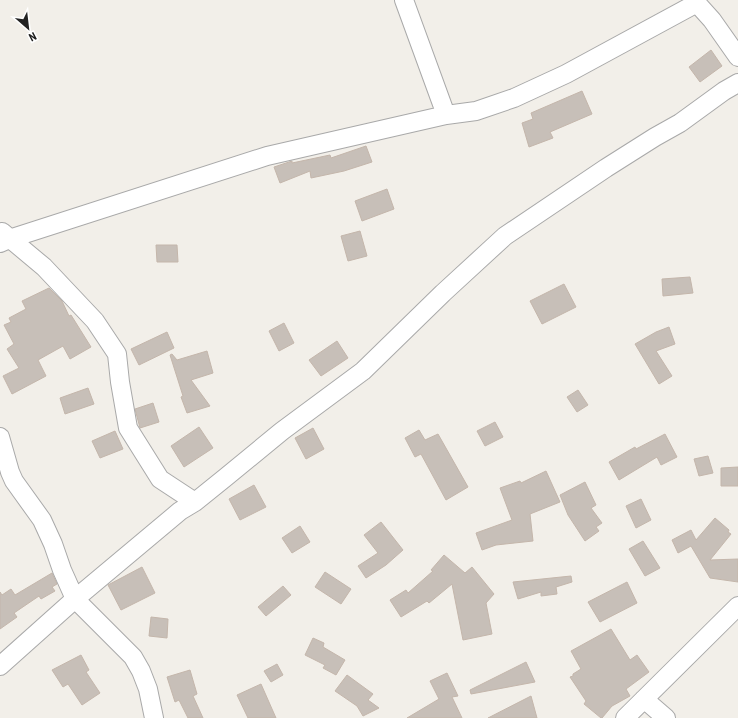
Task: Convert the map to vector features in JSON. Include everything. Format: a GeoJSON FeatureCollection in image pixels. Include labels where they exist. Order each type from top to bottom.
{"type":"FeatureCollection","features":[{"type":"Feature","properties":{"kind":"street"},"geometry":{"type":"LineString","coordinates":[[404,0],[446,115]]}},
{"type":"Feature","properties":{"kind":"street"},"geometry":{"type":"LineString","coordinates":[[3,237],[267,156],[446,115],[476,111],[514,98],[566,74],[696,2],[712,20],[738,57]]}},
{"type":"Feature","properties":{"kind":"street"},"geometry":{"type":"LineString","coordinates":[[0,666],[75,599],[180,511],[195,502],[282,431],[363,371],[443,293],[505,236],[612,164],[655,136],[680,122],[738,83]]}},
{"type":"Feature","properties":{"kind":"street"},"geometry":{"type":"LineString","coordinates":[[3,237],[44,267],[96,321],[117,354],[128,428],[160,479],[195,502]]}},
{"type":"Feature","properties":{"kind":"street"},"geometry":{"type":"LineString","coordinates":[[0,437],[2,448],[14,481],[42,520],[75,599],[133,657],[141,671],[148,689],[154,718]]}},
{"type":"Feature","properties":{"kind":"street"},"geometry":{"type":"LineString","coordinates":[[625,718],[738,606]]}},
{"type":"Feature","properties":{"kind":"street"},"geometry":{"type":"LineString","coordinates":[[644,699],[666,718]]}},
{"type":"Feature","properties":{"kind":"building"},"geometry":{"type":"Polygon","coordinates":[[[711,50],[722,66],[700,82],[689,67],[711,50]]]}},
{"type":"Feature","properties":{"kind":"building"},"geometry":{"type":"Polygon","coordinates":[[[582,91],[592,114],[550,132],[553,138],[529,147],[522,123],[533,119],[531,113],[582,91]]]}},
{"type":"Feature","properties":{"kind":"building"},"geometry":{"type":"Polygon","coordinates":[[[366,146],[372,162],[344,171],[311,178],[310,171],[280,183],[274,167],[292,161],[292,163],[330,155],[331,158],[366,146]]]}},
{"type":"Feature","properties":{"kind":"building"},"geometry":{"type":"Polygon","coordinates":[[[387,189],[394,209],[362,221],[355,201],[387,189]]]}},
{"type":"Feature","properties":{"kind":"building"},"geometry":{"type":"Polygon","coordinates":[[[360,231],[367,256],[348,261],[341,236],[360,231]]]}},
{"type":"Feature","properties":{"kind":"building"},"geometry":{"type":"Polygon","coordinates":[[[156,245],[177,245],[178,262],[157,262],[156,245]]]}},
{"type":"Feature","properties":{"kind":"building"},"geometry":{"type":"Polygon","coordinates":[[[690,277],[693,293],[663,296],[662,279],[690,277]]]}},
{"type":"Feature","properties":{"kind":"building"},"geometry":{"type":"Polygon","coordinates":[[[564,284],[576,307],[542,324],[530,301],[564,284]]]}},
{"type":"Feature","properties":{"kind":"building"},"geometry":{"type":"Polygon","coordinates":[[[49,288],[62,301],[69,316],[71,315],[91,347],[70,359],[63,346],[38,360],[46,376],[12,394],[3,376],[19,368],[7,349],[14,344],[4,325],[11,322],[9,318],[26,309],[22,301],[49,288]]]}},
{"type":"Feature","properties":{"kind":"building"},"geometry":{"type":"Polygon","coordinates":[[[284,323],[294,343],[279,351],[269,331],[284,323]]]}},
{"type":"Feature","properties":{"kind":"building"},"geometry":{"type":"Polygon","coordinates":[[[669,327],[675,344],[656,351],[672,376],[659,384],[635,344],[656,332],[669,327]]]}},
{"type":"Feature","properties":{"kind":"building"},"geometry":{"type":"Polygon","coordinates":[[[167,332],[174,348],[139,365],[131,349],[167,332]]]}},
{"type":"Feature","properties":{"kind":"building"},"geometry":{"type":"Polygon","coordinates":[[[337,341],[348,358],[321,376],[309,360],[337,341]]]}},
{"type":"Feature","properties":{"kind":"building"},"geometry":{"type":"Polygon","coordinates":[[[207,351],[213,373],[191,380],[210,406],[187,413],[181,397],[183,396],[170,355],[172,354],[177,360],[207,351]]]}},
{"type":"Feature","properties":{"kind":"building"},"geometry":{"type":"Polygon","coordinates":[[[88,388],[94,404],[65,414],[60,398],[88,388]]]}},
{"type":"Feature","properties":{"kind":"building"},"geometry":{"type":"Polygon","coordinates":[[[578,390],[588,405],[577,412],[567,397],[578,390]]]}},
{"type":"Feature","properties":{"kind":"building"},"geometry":{"type":"Polygon","coordinates":[[[153,403],[159,422],[140,428],[135,409],[153,403]]]}},
{"type":"Feature","properties":{"kind":"building"},"geometry":{"type":"Polygon","coordinates":[[[495,422],[503,437],[485,446],[477,431],[495,422]]]}},
{"type":"Feature","properties":{"kind":"building"},"geometry":{"type":"Polygon","coordinates":[[[199,427],[213,448],[184,467],[171,446],[199,427]]]}},
{"type":"Feature","properties":{"kind":"building"},"geometry":{"type":"Polygon","coordinates":[[[313,428],[324,449],[306,459],[295,438],[313,428]]]}},
{"type":"Feature","properties":{"kind":"building"},"geometry":{"type":"Polygon","coordinates":[[[419,430],[425,440],[438,434],[468,487],[446,500],[421,454],[415,457],[405,438],[419,430]]]}},
{"type":"Feature","properties":{"kind":"building"},"geometry":{"type":"Polygon","coordinates":[[[115,431],[123,449],[100,458],[92,441],[115,431]]]}},
{"type":"Feature","properties":{"kind":"building"},"geometry":{"type":"Polygon","coordinates":[[[665,434],[677,457],[661,465],[657,457],[619,480],[609,462],[635,447],[636,449],[665,434]]]}},
{"type":"Feature","properties":{"kind":"building"},"geometry":{"type":"Polygon","coordinates":[[[708,456],[713,473],[699,476],[694,459],[708,456]]]}},
{"type":"Feature","properties":{"kind":"building"},"geometry":{"type":"Polygon","coordinates":[[[738,467],[738,486],[721,486],[721,468],[738,467]]]}},
{"type":"Feature","properties":{"kind":"building"},"geometry":{"type":"Polygon","coordinates":[[[546,471],[560,502],[530,514],[533,541],[496,545],[482,550],[476,533],[512,520],[500,488],[520,481],[521,483],[546,471]]]}},
{"type":"Feature","properties":{"kind":"building"},"geometry":{"type":"Polygon","coordinates":[[[585,482],[596,505],[591,508],[602,523],[596,527],[599,531],[585,541],[568,515],[560,495],[585,482]]]}},
{"type":"Feature","properties":{"kind":"building"},"geometry":{"type":"Polygon","coordinates":[[[254,485],[266,507],[240,520],[229,499],[254,485]]]}},
{"type":"Feature","properties":{"kind":"building"},"geometry":{"type":"Polygon","coordinates":[[[641,499],[651,520],[636,528],[626,506],[641,499]]]}},
{"type":"Feature","properties":{"kind":"building"},"geometry":{"type":"Polygon","coordinates":[[[715,518],[729,530],[728,532],[731,534],[710,560],[738,559],[738,582],[710,578],[691,546],[678,553],[672,540],[691,530],[696,540],[715,518]]]}},
{"type":"Feature","properties":{"kind":"building"},"geometry":{"type":"Polygon","coordinates":[[[381,522],[403,550],[386,565],[366,578],[358,566],[378,553],[364,535],[381,522]]]}},
{"type":"Feature","properties":{"kind":"building"},"geometry":{"type":"Polygon","coordinates":[[[300,526],[310,542],[292,553],[282,538],[300,526]]]}},
{"type":"Feature","properties":{"kind":"building"},"geometry":{"type":"Polygon","coordinates":[[[643,541],[660,568],[645,576],[629,549],[643,541]]]}},
{"type":"Feature","properties":{"kind":"building"},"geometry":{"type":"Polygon","coordinates":[[[444,555],[465,573],[472,567],[494,594],[486,603],[492,634],[463,640],[452,584],[429,603],[427,601],[401,617],[390,600],[406,590],[408,593],[433,571],[431,570],[444,555]]]}},
{"type":"Feature","properties":{"kind":"building"},"geometry":{"type":"Polygon","coordinates":[[[142,567],[155,593],[121,610],[108,585],[142,567]]]}},
{"type":"Feature","properties":{"kind":"building"},"geometry":{"type":"Polygon","coordinates":[[[325,572],[351,589],[341,604],[315,587],[325,572]]]}},
{"type":"Feature","properties":{"kind":"building"},"geometry":{"type":"Polygon","coordinates":[[[52,573],[57,584],[52,587],[55,591],[41,599],[39,596],[14,613],[17,617],[0,629],[0,592],[2,595],[11,589],[15,595],[52,573]]]}},
{"type":"Feature","properties":{"kind":"building"},"geometry":{"type":"Polygon","coordinates":[[[571,576],[572,582],[556,587],[557,594],[541,596],[541,592],[518,599],[513,582],[571,576]]]}},
{"type":"Feature","properties":{"kind":"building"},"geometry":{"type":"Polygon","coordinates":[[[627,582],[637,603],[600,622],[588,602],[627,582]]]}},
{"type":"Feature","properties":{"kind":"building"},"geometry":{"type":"Polygon","coordinates":[[[283,586],[291,595],[266,616],[258,607],[283,586]]]}},
{"type":"Feature","properties":{"kind":"building"},"geometry":{"type":"Polygon","coordinates":[[[151,617],[168,619],[167,638],[149,636],[151,617]]]}},
{"type":"Feature","properties":{"kind":"building"},"geometry":{"type":"Polygon","coordinates":[[[611,629],[630,660],[637,655],[649,672],[626,689],[630,696],[612,706],[601,718],[584,704],[586,701],[570,677],[581,669],[571,651],[611,629]]]}},
{"type":"Feature","properties":{"kind":"building"},"geometry":{"type":"Polygon","coordinates":[[[313,638],[324,643],[323,647],[345,660],[336,675],[323,668],[325,665],[305,655],[313,638]]]}},
{"type":"Feature","properties":{"kind":"building"},"geometry":{"type":"Polygon","coordinates":[[[81,655],[89,670],[86,672],[100,693],[82,705],[68,684],[63,687],[52,670],[81,655]]]}},
{"type":"Feature","properties":{"kind":"building"},"geometry":{"type":"Polygon","coordinates":[[[526,662],[535,682],[471,694],[470,690],[526,662]]]}},
{"type":"Feature","properties":{"kind":"building"},"geometry":{"type":"Polygon","coordinates":[[[277,664],[283,675],[271,682],[264,671],[277,664]]]}},
{"type":"Feature","properties":{"kind":"building"},"geometry":{"type":"Polygon","coordinates":[[[190,670],[197,694],[193,696],[203,718],[188,718],[179,700],[175,702],[167,677],[190,670]]]}},
{"type":"Feature","properties":{"kind":"building"},"geometry":{"type":"Polygon","coordinates":[[[447,673],[458,696],[452,697],[462,718],[407,718],[439,699],[430,681],[447,673]]]}},
{"type":"Feature","properties":{"kind":"building"},"geometry":{"type":"Polygon","coordinates":[[[347,675],[373,694],[368,700],[379,708],[363,716],[357,706],[335,691],[347,675]]]}},
{"type":"Feature","properties":{"kind":"building"},"geometry":{"type":"Polygon","coordinates":[[[261,684],[276,718],[248,718],[237,695],[261,684]]]}},
{"type":"Feature","properties":{"kind":"building"},"geometry":{"type":"Polygon","coordinates":[[[531,696],[537,718],[488,718],[531,696]]]}}]}
